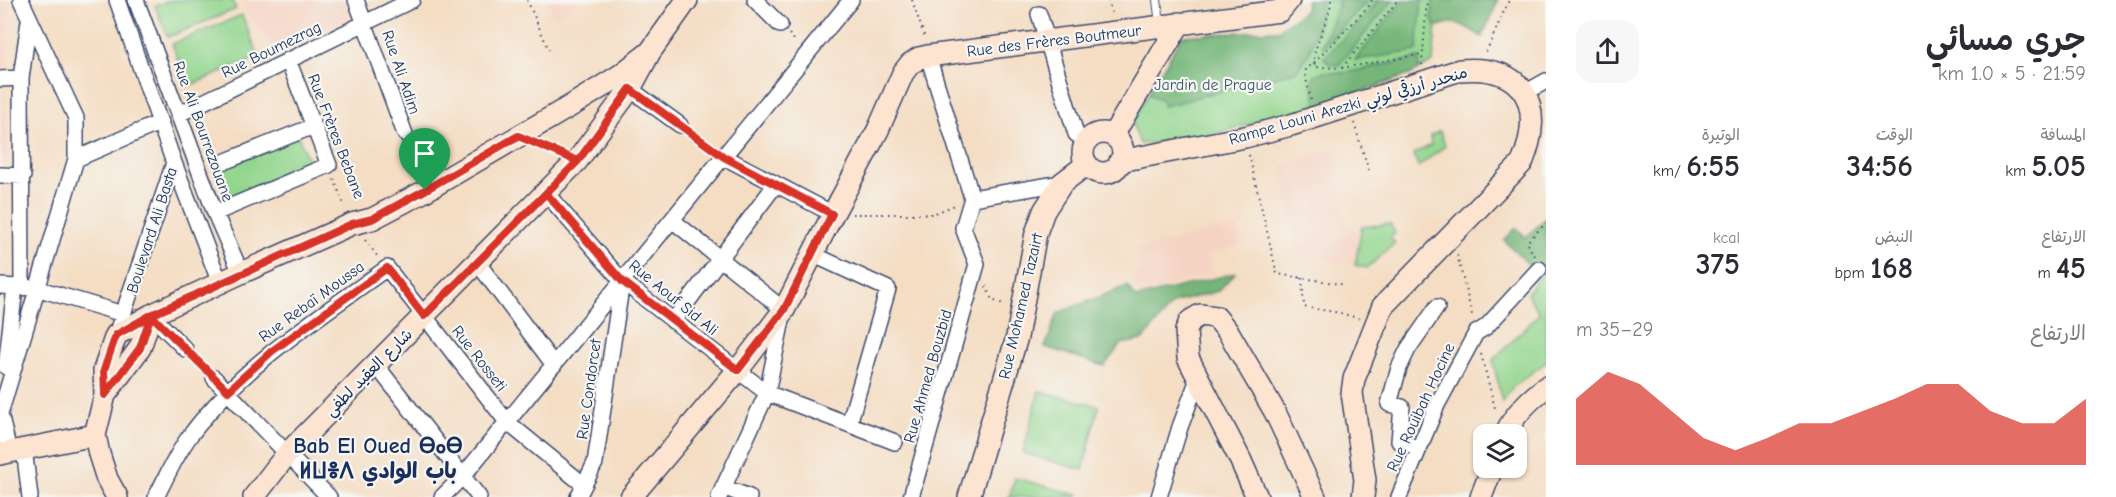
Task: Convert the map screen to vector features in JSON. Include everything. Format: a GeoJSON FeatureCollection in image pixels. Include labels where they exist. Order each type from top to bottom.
{"type":"FeatureCollection","features":[{"type":"Feature","properties":{"kind":"street"},"geometry":{"type":"LineString","coordinates":[[21,0],[76,118],[76,159],[18,287],[0,414],[11,451],[30,497]]}},
{"type":"Feature","properties":{"kind":"street","name":"Boulevard Ali Basta"},"geometry":{"type":"LineString","coordinates":[[110,491],[95,435],[105,395],[104,370],[174,163],[117,0]]}},
{"type":"Feature","properties":{"kind":"street","name":"Rue Ali Bourrezouane"},"geometry":{"type":"LineString","coordinates":[[136,0],[215,213],[241,273]]}},
{"type":"Feature","properties":{"kind":"street","name":"Rue Ali Adim"},"geometry":{"type":"LineString","coordinates":[[356,0],[405,134]]}},
{"type":"Feature","properties":{"kind":"street","name":"Rue Boumezrag"},"geometry":{"type":"LineString","coordinates":[[179,114],[412,0]]}},
{"type":"Feature","properties":{"kind":"street"},"geometry":{"type":"LineString","coordinates":[[116,335],[151,315],[241,273],[352,224],[372,219],[518,136],[618,76],[650,51],[687,0]]}},
{"type":"Feature","properties":{"kind":"street"},"geometry":{"type":"LineString","coordinates":[[755,0],[780,25]]}},
{"type":"Feature","properties":{"kind":"street"},"geometry":{"type":"LineString","coordinates":[[442,497],[463,476],[851,0]]}},
{"type":"Feature","properties":{"kind":"street"},"geometry":{"type":"LineString","coordinates":[[1113,135],[1170,25],[1280,11],[1289,0]]}},
{"type":"Feature","properties":{"kind":"street"},"geometry":{"type":"LineString","coordinates":[[1039,14],[1076,134],[1086,142]]}},
{"type":"Feature","properties":{"kind":"street"},"geometry":{"type":"LineString","coordinates":[[0,414],[18,287],[23,176],[21,78],[29,20]]}},
{"type":"Feature","properties":{"kind":"street","name":"Rue des Frères Boutmeur"},"geometry":{"type":"LineString","coordinates":[[928,56],[1170,25]]}},
{"type":"Feature","properties":{"kind":"street","name":"شارع العقيد لطفي"},"geometry":{"type":"LineString","coordinates":[[254,497],[287,454],[578,161],[630,89],[650,51]]}},
{"type":"Feature","properties":{"kind":"street"},"geometry":{"type":"LineString","coordinates":[[631,497],[738,370],[784,310],[832,214],[878,130],[903,73],[910,64],[920,58],[928,56],[972,198],[963,228],[977,264]]}},
{"type":"Feature","properties":{"kind":"street","name":"Rue Frères Bebane"},"geometry":{"type":"LineString","coordinates":[[288,60],[329,165]]}},
{"type":"Feature","properties":{"kind":"street","name":"Rampe Louni Arezki منحدر أرزقي لوني"},"geometry":{"type":"LineString","coordinates":[[1120,161],[1245,137],[1314,118],[1460,70],[1477,69],[1499,72],[1517,81],[1538,86],[1533,97],[1537,114],[1531,149],[1527,156],[1390,297],[1375,323],[1354,379],[1352,393],[1365,480],[1363,497]]}},
{"type":"Feature","properties":{"kind":"street"},"geometry":{"type":"LineString","coordinates":[[0,79],[21,78]]}},
{"type":"Feature","properties":{"kind":"street"},"geometry":{"type":"LineString","coordinates":[[630,89],[680,125]]}},
{"type":"Feature","properties":{"kind":"street"},"geometry":{"type":"LineString","coordinates":[[76,159],[161,122]]}},
{"type":"Feature","properties":{"kind":"street"},"geometry":{"type":"LineString","coordinates":[[226,161],[314,126]]}},
{"type":"Feature","properties":{"kind":"street"},"geometry":{"type":"LineString","coordinates":[[1095,134],[1113,135],[1122,148],[1120,161],[1110,171],[1096,171],[1087,164],[1083,151],[1086,142],[1095,134]]}},
{"type":"Feature","properties":{"kind":"street"},"geometry":{"type":"LineString","coordinates":[[724,157],[832,214]]}},
{"type":"Feature","properties":{"kind":"street"},"geometry":{"type":"LineString","coordinates":[[174,163],[220,283]]}},
{"type":"Feature","properties":{"kind":"street","name":"Rue Mohamed Tazairt"},"geometry":{"type":"LineString","coordinates":[[969,497],[1017,337],[1036,233],[1044,211],[1062,183],[1087,164]]}},
{"type":"Feature","properties":{"kind":"street"},"geometry":{"type":"LineString","coordinates":[[215,213],[329,165]]}},
{"type":"Feature","properties":{"kind":"street"},"geometry":{"type":"LineString","coordinates":[[0,175],[23,176]]}},
{"type":"Feature","properties":{"kind":"street"},"geometry":{"type":"LineString","coordinates":[[972,198],[1062,183]]}},
{"type":"Feature","properties":{"kind":"street"},"geometry":{"type":"LineString","coordinates":[[673,321],[776,184]]}},
{"type":"Feature","properties":{"kind":"street","name":"Rue Aouf Sid Ali"},"geometry":{"type":"LineString","coordinates":[[546,193],[622,281],[767,393],[895,442]]}},
{"type":"Feature","properties":{"kind":"street"},"geometry":{"type":"LineString","coordinates":[[672,220],[784,310]]}},
{"type":"Feature","properties":{"kind":"street"},"geometry":{"type":"LineString","coordinates":[[812,254],[888,289],[849,424]]}},
{"type":"Feature","properties":{"kind":"street"},"geometry":{"type":"LineString","coordinates":[[477,262],[554,365]]}},
{"type":"Feature","properties":{"kind":"street","name":"Rue Ahmed Bouzbid"},"geometry":{"type":"LineString","coordinates":[[911,497],[977,264]]}},
{"type":"Feature","properties":{"kind":"street","name":"Rue Rebaï Moussa"},"geometry":{"type":"LineString","coordinates":[[156,497],[191,434],[228,391],[272,351],[387,268],[424,316]]}},
{"type":"Feature","properties":{"kind":"street","name":"Rue Rouibah Hocine"},"geometry":{"type":"LineString","coordinates":[[1399,497],[1437,405],[1476,333],[1486,327],[1539,269]]}},
{"type":"Feature","properties":{"kind":"street","name":"Rue Condorcet"},"geometry":{"type":"LineString","coordinates":[[581,491],[595,463],[622,281]]}},
{"type":"Feature","properties":{"kind":"street"},"geometry":{"type":"LineString","coordinates":[[18,287],[123,314]]}},
{"type":"Feature","properties":{"kind":"street"},"geometry":{"type":"LineString","coordinates":[[1419,449],[1399,441],[1402,407],[1389,404],[1399,368],[1408,349],[1437,307]]}},
{"type":"Feature","properties":{"kind":"street"},"geometry":{"type":"LineString","coordinates":[[748,497],[721,492],[767,393],[784,310]]}},
{"type":"Feature","properties":{"kind":"street"},"geometry":{"type":"LineString","coordinates":[[151,315],[185,349]]}},
{"type":"Feature","properties":{"kind":"street"},"geometry":{"type":"LineString","coordinates":[[105,395],[140,348],[151,315]]}},
{"type":"Feature","properties":{"kind":"street"},"geometry":{"type":"LineString","coordinates":[[1257,497],[1188,358],[1186,331],[1190,321],[1200,315],[1216,317],[1229,333],[1275,412],[1315,497]]}},
{"type":"Feature","properties":{"kind":"street","name":"Rue Rosseti"},"geometry":{"type":"LineString","coordinates":[[424,316],[507,422],[581,491]]}},
{"type":"Feature","properties":{"kind":"street"},"geometry":{"type":"LineString","coordinates":[[376,365],[479,497]]}},
{"type":"Feature","properties":{"kind":"street"},"geometry":{"type":"LineString","coordinates":[[214,378],[329,497]]}},
{"type":"Feature","properties":{"kind":"street"},"geometry":{"type":"LineString","coordinates":[[1159,497],[1198,379]]}},
{"type":"Feature","properties":{"kind":"street"},"geometry":{"type":"LineString","coordinates":[[1511,424],[1524,407],[1546,387]]}},
{"type":"Feature","properties":{"kind":"street"},"geometry":{"type":"LineString","coordinates":[[11,451],[95,435]]}},
{"type":"Feature","properties":{"kind":"street"},"geometry":{"type":"LineString","coordinates":[[1481,497],[1488,478]]}},
{"type":"Feature","properties":{"kind":"lane"},"geometry":{"type":"LineString","coordinates":[[1157,0],[1170,25]]}},
{"type":"Feature","properties":{"kind":"path"},"geometry":{"type":"LineString","coordinates":[[527,0],[549,50]]}},
{"type":"Feature","properties":{"kind":"path"},"geometry":{"type":"LineString","coordinates":[[912,0],[926,40],[928,56]]}},
{"type":"Feature","properties":{"kind":"path"},"geometry":{"type":"LineString","coordinates":[[1313,64],[1330,12],[1331,0]]}},
{"type":"Feature","properties":{"kind":"path"},"geometry":{"type":"LineString","coordinates":[[1314,118],[1305,75],[1306,69],[1369,6],[1372,0]]}},
{"type":"Feature","properties":{"kind":"path"},"geometry":{"type":"LineString","coordinates":[[1342,68],[1398,0]]}},
{"type":"Feature","properties":{"kind":"path"},"geometry":{"type":"LineString","coordinates":[[1420,83],[1427,0]]}},
{"type":"Feature","properties":{"kind":"path"},"geometry":{"type":"LineString","coordinates":[[1488,50],[1509,0]]}},
{"type":"Feature","properties":{"kind":"path"},"geometry":{"type":"LineString","coordinates":[[780,25],[808,53]]}},
{"type":"Feature","properties":{"kind":"path"},"geometry":{"type":"LineString","coordinates":[[1313,64],[1318,69],[1342,68],[1423,54]]}},
{"type":"Feature","properties":{"kind":"path"},"geometry":{"type":"LineString","coordinates":[[1349,106],[1369,171]]}},
{"type":"Feature","properties":{"kind":"path"},"geometry":{"type":"LineString","coordinates":[[680,125],[724,157]]}},
{"type":"Feature","properties":{"kind":"path","name":"Rue Ali Adim"},"geometry":{"type":"LineString","coordinates":[[405,134],[425,190]]}},
{"type":"Feature","properties":{"kind":"path"},"geometry":{"type":"LineString","coordinates":[[518,136],[578,161]]}},
{"type":"Feature","properties":{"kind":"path"},"geometry":{"type":"LineString","coordinates":[[1245,137],[1277,274],[1341,284]]}},
{"type":"Feature","properties":{"kind":"path","name":"Rue Frères Bebane"},"geometry":{"type":"LineString","coordinates":[[329,165],[352,224],[387,268]]}},
{"type":"Feature","properties":{"kind":"path"},"geometry":{"type":"LineString","coordinates":[[832,214],[933,214],[972,198]]}},
{"type":"Feature","properties":{"kind":"path"},"geometry":{"type":"LineString","coordinates":[[1539,269],[1540,266],[1527,242],[1546,224]]}},
{"type":"Feature","properties":{"kind":"path"},"geometry":{"type":"LineString","coordinates":[[977,264],[992,300],[1022,309]]}},
{"type":"Feature","properties":{"kind":"path"},"geometry":{"type":"LineString","coordinates":[[1302,278],[1304,307],[1340,313],[1375,323]]}},
{"type":"Feature","properties":{"kind":"path"},"geometry":{"type":"LineString","coordinates":[[185,349],[214,378]]}},
{"type":"Feature","properties":{"kind":"shaded area"},"geometry":{"type":"Polygon","coordinates":[[[0,0],[4,0],[9,9],[7,73],[0,72],[0,0]]]}},
{"type":"Feature","properties":{"kind":"shaded area"},"geometry":{"type":"Polygon","coordinates":[[[241,0],[355,0],[360,15],[325,31],[322,26],[311,32],[304,40],[277,54],[248,17],[241,0]]]}},
{"type":"Feature","properties":{"kind":"shaded area"},"geometry":{"type":"Polygon","coordinates":[[[546,0],[580,0],[555,17],[546,0]]]}},
{"type":"Feature","properties":{"kind":"shaded area"},"geometry":{"type":"Polygon","coordinates":[[[0,112],[7,112],[8,159],[0,159],[0,112]]]}},
{"type":"Feature","properties":{"kind":"shaded area"},"geometry":{"type":"Polygon","coordinates":[[[1331,148],[1340,174],[1347,228],[1362,227],[1355,265],[1297,254],[1282,166],[1331,148]]]}},
{"type":"Feature","properties":{"kind":"shaded area"},"geometry":{"type":"Polygon","coordinates":[[[1238,226],[1241,245],[1208,254],[1212,273],[1137,294],[1134,278],[1140,264],[1134,249],[1238,226]]]}},
{"type":"Feature","properties":{"kind":"green space"},"geometry":{"type":"Polygon","coordinates":[[[169,0],[232,0],[236,9],[168,37],[155,6],[169,0]]]}},
{"type":"Feature","properties":{"kind":"green space","name":"Jardin de Prague"},"geometry":{"type":"Polygon","coordinates":[[[1306,0],[1498,0],[1482,37],[1460,24],[1449,23],[1436,27],[1433,62],[1411,74],[1330,103],[1288,115],[1184,141],[1140,144],[1132,122],[1182,36],[1278,30],[1305,11],[1306,0]]]}},
{"type":"Feature","properties":{"kind":"green space"},"geometry":{"type":"Polygon","coordinates":[[[1306,0],[1322,0],[1312,47],[1296,71],[1164,106],[1161,99],[1148,94],[1182,36],[1278,30],[1305,11],[1306,0]]]}},
{"type":"Feature","properties":{"kind":"green space"},"geometry":{"type":"Polygon","coordinates":[[[1339,0],[1368,0],[1323,48],[1322,44],[1339,0]]]}},
{"type":"Feature","properties":{"kind":"green space"},"geometry":{"type":"Polygon","coordinates":[[[1378,0],[1393,0],[1339,65],[1330,64],[1324,58],[1378,0]]]}},
{"type":"Feature","properties":{"kind":"green space"},"geometry":{"type":"Polygon","coordinates":[[[1403,0],[1422,0],[1417,51],[1355,60],[1403,0]]]}},
{"type":"Feature","properties":{"kind":"green space"},"geometry":{"type":"Polygon","coordinates":[[[1433,0],[1498,0],[1482,37],[1460,24],[1449,23],[1436,27],[1432,20],[1433,0]]]}},
{"type":"Feature","properties":{"kind":"green space"},"geometry":{"type":"Polygon","coordinates":[[[242,15],[259,57],[188,86],[172,44],[242,15]]]}},
{"type":"Feature","properties":{"kind":"green space"},"geometry":{"type":"Polygon","coordinates":[[[1419,58],[1419,70],[1411,74],[1317,107],[1312,80],[1315,75],[1322,72],[1345,73],[1419,58]]]}},
{"type":"Feature","properties":{"kind":"green space"},"geometry":{"type":"Polygon","coordinates":[[[1440,131],[1445,146],[1418,167],[1414,154],[1431,145],[1430,136],[1440,131]]]}},
{"type":"Feature","properties":{"kind":"green space"},"geometry":{"type":"Polygon","coordinates":[[[298,136],[312,169],[233,201],[220,169],[298,136]]]}},
{"type":"Feature","properties":{"kind":"green space"},"geometry":{"type":"Polygon","coordinates":[[[1546,218],[1546,270],[1537,273],[1504,240],[1516,228],[1526,237],[1546,218]]]}},
{"type":"Feature","properties":{"kind":"green space"},"geometry":{"type":"Polygon","coordinates":[[[1390,224],[1395,233],[1390,238],[1395,243],[1367,268],[1355,265],[1362,227],[1390,224]]]}},
{"type":"Feature","properties":{"kind":"green space"},"geometry":{"type":"Polygon","coordinates":[[[1546,272],[1546,362],[1514,386],[1502,402],[1493,360],[1540,313],[1527,294],[1540,275],[1546,272]]]}},
{"type":"Feature","properties":{"kind":"green space"},"geometry":{"type":"Polygon","coordinates":[[[1235,273],[1218,291],[1173,303],[1143,340],[1121,344],[1104,366],[1045,347],[1058,313],[1127,286],[1136,298],[1235,273]]]}},
{"type":"Feature","properties":{"kind":"green space"},"geometry":{"type":"Polygon","coordinates":[[[1039,391],[1099,406],[1083,470],[1023,453],[1039,391]]]}},
{"type":"Feature","properties":{"kind":"green space"},"geometry":{"type":"Polygon","coordinates":[[[1015,478],[1078,495],[1077,497],[1009,497],[1015,478]]]}},
{"type":"Feature","properties":{"kind":"district","name":"Bab El Oued ⴱⴰⴱ ⵍⵡⴻⴷ باب الوادي"},"geometry":{"type":"Point","coordinates":[378,458]}},
{"type":"Feature","properties":{"kind":"route"},"geometry":{"type":"LineString","coordinates":[[425,190],[372,219],[352,224],[151,315],[140,348],[105,395],[104,370],[116,335],[151,315],[228,391],[272,351],[387,268],[424,316],[578,161],[630,89],[724,157],[832,214],[784,310],[738,370],[622,281],[546,193],[578,161],[518,136],[425,190]]}}]}
